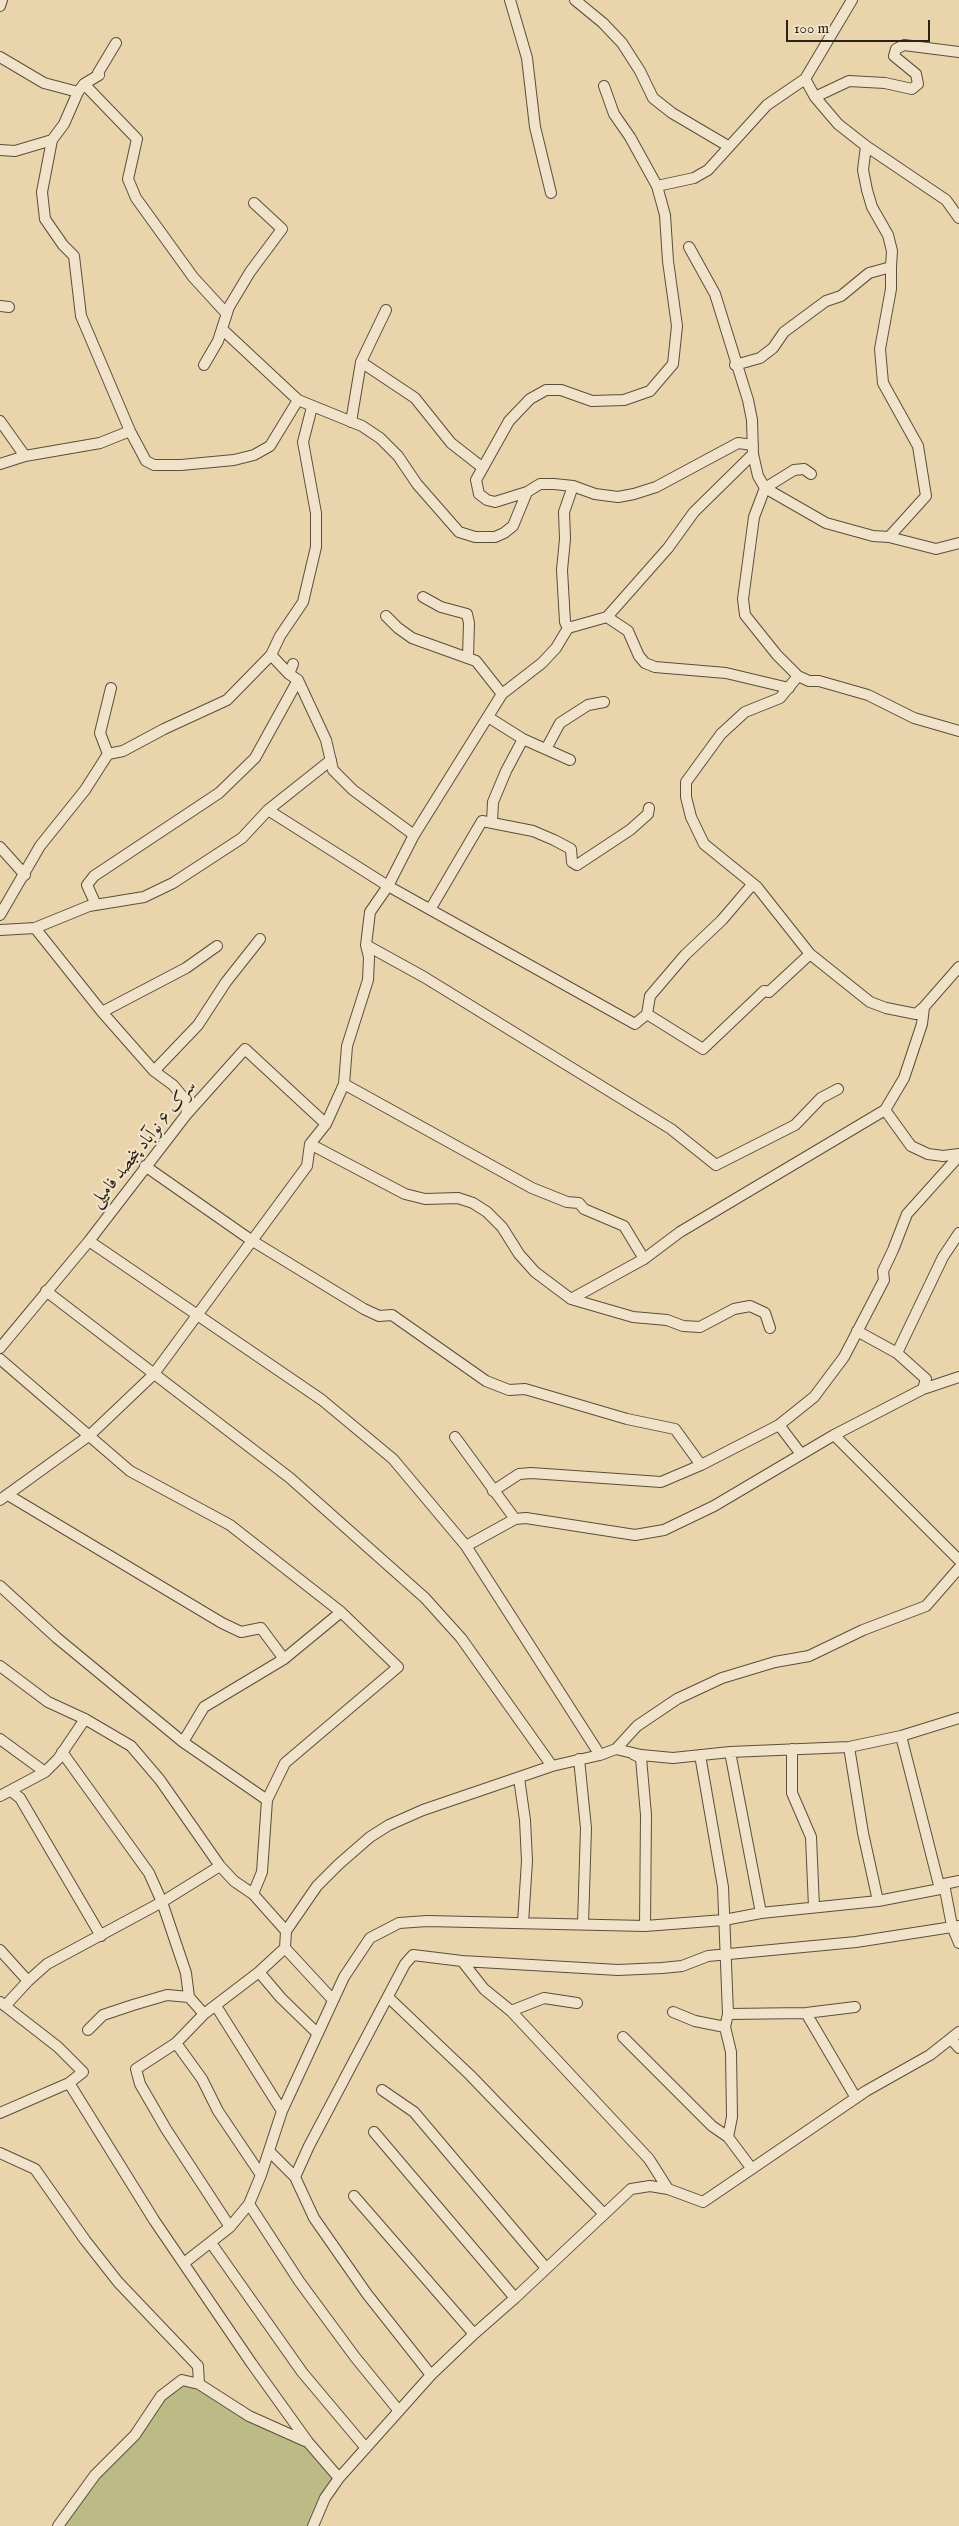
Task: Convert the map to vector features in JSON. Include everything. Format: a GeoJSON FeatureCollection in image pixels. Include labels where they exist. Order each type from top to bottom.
{"type":"FeatureCollection","features":[{"type":"Feature","properties":{"kind":"street"},"geometry":{"type":"LineString","coordinates":[[0,6],[2,0]]}},
{"type":"Feature","properties":{"kind":"street"},"geometry":{"type":"LineString","coordinates":[[510,0],[527,58],[535,127],[551,193]]}},
{"type":"Feature","properties":{"kind":"street"},"geometry":{"type":"LineString","coordinates":[[575,0],[603,23],[622,43],[640,71],[653,98],[672,114],[728,146]]}},
{"type":"Feature","properties":{"kind":"street"},"geometry":{"type":"LineString","coordinates":[[657,186],[694,178],[708,170],[767,105],[805,79],[852,0]]}},
{"type":"Feature","properties":{"kind":"street"},"geometry":{"type":"LineString","coordinates":[[116,43],[98,75],[81,88],[64,124],[52,140],[42,192],[45,219],[58,240],[74,256],[81,316],[130,431],[146,461],[154,465],[181,465],[234,460],[254,455],[270,446],[298,400]]}},
{"type":"Feature","properties":{"kind":"street"},"geometry":{"type":"LineString","coordinates":[[815,97],[850,81],[885,83],[912,89],[918,84],[916,74],[894,56],[896,49],[904,44],[959,52]]}},
{"type":"Feature","properties":{"kind":"street"},"geometry":{"type":"LineString","coordinates":[[0,57],[44,83],[81,88],[137,140],[128,179],[136,198],[193,277],[226,313]]}},
{"type":"Feature","properties":{"kind":"street"},"geometry":{"type":"LineString","coordinates":[[805,79],[815,97],[838,124],[866,146],[946,200],[959,218]]}},
{"type":"Feature","properties":{"kind":"street"},"geometry":{"type":"LineString","coordinates":[[604,86],[614,114],[630,137],[657,186],[666,215],[668,261],[677,326],[673,364],[650,390],[624,400],[592,401],[561,390],[546,390],[530,399],[509,421],[476,480],[479,494],[487,500],[495,502],[527,492],[540,484],[573,486],[595,494],[618,497],[656,487],[738,444],[753,450]]}},
{"type":"Feature","properties":{"kind":"street"},"geometry":{"type":"LineString","coordinates":[[0,150],[15,151],[52,140]]}},
{"type":"Feature","properties":{"kind":"street"},"geometry":{"type":"LineString","coordinates":[[866,146],[863,170],[866,190],[872,207],[888,235],[892,251],[891,289],[880,349],[884,384],[918,446],[926,496],[889,536]]}},
{"type":"Feature","properties":{"kind":"street"},"geometry":{"type":"LineString","coordinates":[[204,365],[223,330],[226,313],[250,272],[282,228],[254,203]]}},
{"type":"Feature","properties":{"kind":"street"},"geometry":{"type":"LineString","coordinates":[[689,247],[715,294],[752,420],[753,450],[758,476],[765,488],[826,523],[873,536],[889,536],[936,548],[959,543]]}},
{"type":"Feature","properties":{"kind":"street"},"geometry":{"type":"LineString","coordinates":[[736,365],[760,358],[773,348],[784,332],[826,302],[841,296],[869,273],[891,266]]}},
{"type":"Feature","properties":{"kind":"street"},"geometry":{"type":"LineString","coordinates":[[351,422],[361,362],[386,310]]}},
{"type":"Feature","properties":{"kind":"street"},"geometry":{"type":"LineString","coordinates":[[223,330],[298,400],[362,426],[380,438],[398,456],[417,484],[459,532],[476,537],[494,537],[504,533],[513,526],[527,492]]}},
{"type":"Feature","properties":{"kind":"street"},"geometry":{"type":"LineString","coordinates":[[361,362],[415,398],[451,443],[484,468]]}},
{"type":"Feature","properties":{"kind":"street"},"geometry":{"type":"LineString","coordinates":[[0,914],[25,875],[40,846],[86,790],[108,754],[123,751],[164,729],[227,700],[271,655],[280,636],[303,602],[316,547],[316,513],[303,442],[312,407]]}},
{"type":"Feature","properties":{"kind":"street"},"geometry":{"type":"LineString","coordinates":[[0,421],[25,456]]}},
{"type":"Feature","properties":{"kind":"street"},"geometry":{"type":"LineString","coordinates":[[0,464],[25,456],[100,443],[130,431]]}},
{"type":"Feature","properties":{"kind":"street"},"geometry":{"type":"LineString","coordinates":[[284,1659],[261,1628],[241,1632],[222,1623],[4,1497],[90,1435],[153,1375],[250,1240],[307,1166],[310,1144],[326,1124],[344,1084],[347,1046],[368,980],[369,957],[366,945],[370,912],[388,886],[414,835],[502,694],[542,663],[556,648],[568,628],[607,617],[668,548],[694,512],[753,450]]}},
{"type":"Feature","properties":{"kind":"street"},"geometry":{"type":"LineString","coordinates":[[811,474],[804,469],[794,470],[765,488],[754,517],[743,599],[745,615],[777,655],[798,676],[809,681],[819,681],[868,695],[914,718],[959,731]]}},
{"type":"Feature","properties":{"kind":"street"},"geometry":{"type":"LineString","coordinates":[[568,628],[565,622],[562,570],[565,539],[564,512],[573,486]]}},
{"type":"Feature","properties":{"kind":"street"},"geometry":{"type":"LineString","coordinates":[[423,597],[441,608],[467,614],[469,623],[468,657]]}},
{"type":"Feature","properties":{"kind":"street"},"geometry":{"type":"LineString","coordinates":[[386,616],[412,638],[476,661],[502,694]]}},
{"type":"Feature","properties":{"kind":"street"},"geometry":{"type":"LineString","coordinates":[[607,617],[628,631],[639,656],[645,663],[656,668],[726,673],[789,688]]}},
{"type":"Feature","properties":{"kind":"street"},"geometry":{"type":"LineString","coordinates":[[271,655],[291,669],[298,680],[326,740],[333,770],[353,790],[414,835]]}},
{"type":"Feature","properties":{"kind":"street"},"geometry":{"type":"LineString","coordinates":[[798,676],[780,698],[745,712],[721,734],[686,782],[686,798],[691,817],[704,844],[757,887],[810,954],[870,1002],[886,1008],[916,1014],[959,967]]}},
{"type":"Feature","properties":{"kind":"street"},"geometry":{"type":"LineString","coordinates":[[96,904],[87,885],[94,876],[225,787],[255,758],[298,680]]}},
{"type":"Feature","properties":{"kind":"street"},"geometry":{"type":"LineString","coordinates":[[108,754],[100,733],[111,688]]}},
{"type":"Feature","properties":{"kind":"street"},"geometry":{"type":"LineString","coordinates":[[546,749],[560,723],[588,705],[604,702]]}},
{"type":"Feature","properties":{"kind":"street"},"geometry":{"type":"LineString","coordinates":[[488,717],[524,739],[570,760]]}},
{"type":"Feature","properties":{"kind":"street"},"geometry":{"type":"LineString","coordinates":[[492,822],[493,802],[506,771],[524,739]]}},
{"type":"Feature","properties":{"kind":"street"},"geometry":{"type":"LineString","coordinates":[[0,930],[35,928],[96,904],[144,897],[173,883],[242,838],[268,810],[331,760]]}},
{"type":"Feature","properties":{"kind":"street"},"geometry":{"type":"LineString","coordinates":[[431,908],[482,821],[533,832],[571,849],[572,862],[577,865],[630,830],[648,814],[649,808]]}},
{"type":"Feature","properties":{"kind":"street"},"geometry":{"type":"LineString","coordinates":[[268,810],[388,886],[431,908],[635,1024],[647,1014],[650,996],[685,955],[722,920],[751,886],[757,887]]}},
{"type":"Feature","properties":{"kind":"street"},"geometry":{"type":"LineString","coordinates":[[0,847],[25,875]]}},
{"type":"Feature","properties":{"kind":"street"},"geometry":{"type":"LineString","coordinates":[[35,928],[102,1012],[154,1071],[173,1085],[188,1103],[186,1115]]}},
{"type":"Feature","properties":{"kind":"street"},"geometry":{"type":"LineString","coordinates":[[154,1071],[198,1025],[226,982],[260,939]]}},
{"type":"Feature","properties":{"kind":"street"},"geometry":{"type":"LineString","coordinates":[[366,945],[424,977],[671,1129],[716,1165],[795,1125],[821,1098],[838,1089]]}},
{"type":"Feature","properties":{"kind":"street"},"geometry":{"type":"LineString","coordinates":[[102,1012],[186,968],[217,946]]}},
{"type":"Feature","properties":{"kind":"street"},"geometry":{"type":"LineString","coordinates":[[647,1014],[702,1049],[764,991],[770,992],[810,954]]}},
{"type":"Feature","properties":{"kind":"street"},"geometry":{"type":"LineString","coordinates":[[571,1299],[644,1259],[680,1232],[885,1110],[904,1078],[922,1024],[924,1007]]}},
{"type":"Feature","properties":{"kind":"street","name":"سرک ۶ نوآباد پنجصد فامیلی"},"geometry":{"type":"LineString","coordinates":[[0,1348],[89,1241],[186,1115],[245,1049],[326,1124]]}},
{"type":"Feature","properties":{"kind":"street"},"geometry":{"type":"LineString","coordinates":[[344,1084],[532,1188],[567,1202],[579,1204],[584,1209],[624,1226],[644,1259]]}},
{"type":"Feature","properties":{"kind":"street"},"geometry":{"type":"LineString","coordinates":[[885,1110],[911,1146],[928,1154],[943,1156],[959,1155]]}},
{"type":"Feature","properties":{"kind":"street"},"geometry":{"type":"LineString","coordinates":[[310,1144],[405,1194],[425,1199],[458,1198],[473,1203],[487,1212],[502,1227],[519,1254],[536,1272],[571,1299],[633,1317],[667,1320],[683,1326],[700,1327],[734,1310],[750,1306],[765,1313],[770,1328]]}},
{"type":"Feature","properties":{"kind":"street"},"geometry":{"type":"LineString","coordinates":[[493,1491],[519,1474],[661,1482],[701,1465],[779,1425],[814,1397],[844,1357],[884,1280],[882,1271],[893,1250],[907,1214],[959,1155]]}},
{"type":"Feature","properties":{"kind":"street"},"geometry":{"type":"LineString","coordinates":[[145,1166],[250,1240],[364,1309],[379,1316],[392,1316],[486,1381],[509,1390],[525,1389],[635,1421],[675,1429],[701,1465]]}},
{"type":"Feature","properties":{"kind":"street"},"geometry":{"type":"LineString","coordinates":[[897,1353],[943,1257],[959,1234]]}},
{"type":"Feature","properties":{"kind":"street"},"geometry":{"type":"LineString","coordinates":[[89,1241],[259,1359],[322,1400],[393,1458],[466,1546],[600,1755]]}},
{"type":"Feature","properties":{"kind":"street"},"geometry":{"type":"LineString","coordinates":[[46,1291],[153,1375],[290,1478],[425,1598],[461,1638],[552,1766]]}},
{"type":"Feature","properties":{"kind":"street"},"geometry":{"type":"LineString","coordinates":[[857,1331],[897,1353],[926,1379],[924,1389]]}},
{"type":"Feature","properties":{"kind":"street"},"geometry":{"type":"LineString","coordinates":[[0,1359],[130,1471],[230,1525],[341,1612],[398,1667],[285,1763],[267,1800],[262,1872],[253,1894]]}},
{"type":"Feature","properties":{"kind":"street"},"geometry":{"type":"LineString","coordinates":[[466,1546],[515,1519],[526,1518],[635,1535],[664,1530],[714,1506],[834,1435],[924,1389],[959,1377]]}},
{"type":"Feature","properties":{"kind":"street"},"geometry":{"type":"LineString","coordinates":[[779,1425],[801,1454]]}},
{"type":"Feature","properties":{"kind":"street"},"geometry":{"type":"LineString","coordinates":[[834,1435],[959,1560]]}},
{"type":"Feature","properties":{"kind":"street"},"geometry":{"type":"LineString","coordinates":[[455,1437],[515,1519]]}},
{"type":"Feature","properties":{"kind":"street"},"geometry":{"type":"LineString","coordinates":[[230,2227],[166,2130],[140,2084],[136,2069],[176,2043],[204,2014],[259,1972],[285,1948],[286,1931],[317,1886],[370,1837],[389,1825],[423,1810],[552,1766],[600,1755],[616,1749],[637,1726],[677,1698],[722,1678],[775,1662],[809,1656],[863,1630],[926,1606],[959,1568]]}},
{"type":"Feature","properties":{"kind":"street"},"geometry":{"type":"LineString","coordinates":[[0,1586],[57,1638],[183,1742],[267,1800]]}},
{"type":"Feature","properties":{"kind":"street"},"geometry":{"type":"LineString","coordinates":[[183,1742],[204,1707],[284,1659],[341,1612]]}},
{"type":"Feature","properties":{"kind":"street"},"geometry":{"type":"LineString","coordinates":[[0,1666],[48,1702],[86,1719],[131,1746],[160,1780],[220,1866],[234,1880],[253,1894],[286,1931]]}},
{"type":"Feature","properties":{"kind":"street"},"geometry":{"type":"LineString","coordinates":[[0,1796],[45,1772],[86,1719]]}},
{"type":"Feature","properties":{"kind":"street"},"geometry":{"type":"LineString","coordinates":[[616,1749],[673,1758],[730,1752],[849,1747],[901,1736],[959,1719]]}},
{"type":"Feature","properties":{"kind":"street"},"geometry":{"type":"LineString","coordinates":[[901,1736],[959,1942]]}},
{"type":"Feature","properties":{"kind":"street"},"geometry":{"type":"LineString","coordinates":[[0,1739],[45,1772]]}},
{"type":"Feature","properties":{"kind":"street"},"geometry":{"type":"LineString","coordinates":[[849,1747],[863,1833],[878,1901]]}},
{"type":"Feature","properties":{"kind":"street"},"geometry":{"type":"LineString","coordinates":[[792,1749],[792,1794],[811,1838],[814,1907]]}},
{"type":"Feature","properties":{"kind":"street"},"geometry":{"type":"LineString","coordinates":[[62,1752],[149,1873],[162,1902],[186,1974],[189,1997],[204,2014]]}},
{"type":"Feature","properties":{"kind":"street"},"geometry":{"type":"LineString","coordinates":[[630,1752],[641,1758],[646,1815],[645,1926]]}},
{"type":"Feature","properties":{"kind":"street"},"geometry":{"type":"LineString","coordinates":[[730,1752],[761,1913]]}},
{"type":"Feature","properties":{"kind":"street"},"geometry":{"type":"LineString","coordinates":[[700,1755],[723,1887],[728,2014],[725,2027],[731,2052],[732,2089],[732,2117],[728,2137]]}},
{"type":"Feature","properties":{"kind":"street"},"geometry":{"type":"LineString","coordinates":[[579,1759],[586,1828],[583,1924]]}},
{"type":"Feature","properties":{"kind":"street"},"geometry":{"type":"LineString","coordinates":[[519,1778],[525,1820],[527,1861],[523,1923]]}},
{"type":"Feature","properties":{"kind":"street"},"geometry":{"type":"LineString","coordinates":[[11,1790],[20,1798],[101,1936]]}},
{"type":"Feature","properties":{"kind":"street"},"geometry":{"type":"LineString","coordinates":[[0,2113],[68,2083],[83,2072],[58,2047],[3,2004],[47,1964],[162,1902],[220,1866]]}},
{"type":"Feature","properties":{"kind":"street"},"geometry":{"type":"LineString","coordinates":[[184,2263],[230,2227],[248,2204],[261,2175],[282,2111],[344,1977],[370,1938],[399,1923],[427,1921],[645,1926],[724,1920],[761,1913],[878,1901],[959,1881]]}},
{"type":"Feature","properties":{"kind":"street"},"geometry":{"type":"LineString","coordinates":[[295,2177],[309,2146],[388,1998],[404,1964],[413,1955],[462,1961],[618,1970],[682,1966],[708,1956],[725,1956],[856,1942],[956,1926]]}},
{"type":"Feature","properties":{"kind":"street"},"geometry":{"type":"LineString","coordinates":[[285,1948],[333,2000]]}},
{"type":"Feature","properties":{"kind":"street"},"geometry":{"type":"LineString","coordinates":[[0,1950],[28,1981]]}},
{"type":"Feature","properties":{"kind":"street"},"geometry":{"type":"LineString","coordinates":[[462,1961],[484,1989],[512,2011],[649,2159],[668,2188]]}},
{"type":"Feature","properties":{"kind":"street"},"geometry":{"type":"LineString","coordinates":[[259,1972],[281,1998],[317,2033]]}},
{"type":"Feature","properties":{"kind":"street"},"geometry":{"type":"LineString","coordinates":[[88,2030],[103,2015],[133,2005],[167,1995],[189,1997]]}},
{"type":"Feature","properties":{"kind":"street"},"geometry":{"type":"LineString","coordinates":[[388,1998],[470,2074],[603,2213]]}},
{"type":"Feature","properties":{"kind":"street"},"geometry":{"type":"LineString","coordinates":[[512,2011],[544,1998],[577,2003]]}},
{"type":"Feature","properties":{"kind":"street"},"geometry":{"type":"LineString","coordinates":[[216,2006],[282,2111]]}},
{"type":"Feature","properties":{"kind":"street"},"geometry":{"type":"LineString","coordinates":[[728,2014],[806,2014],[855,2007]]}},
{"type":"Feature","properties":{"kind":"street"},"geometry":{"type":"LineString","coordinates":[[673,2012],[695,2021],[725,2027]]}},
{"type":"Feature","properties":{"kind":"street"},"geometry":{"type":"LineString","coordinates":[[806,2014],[856,2098]]}},
{"type":"Feature","properties":{"kind":"street"},"geometry":{"type":"LineString","coordinates":[[313,2526],[325,2498],[338,2478],[432,2375],[603,2213],[631,2189],[650,2186],[668,2188],[703,2202],[856,2098],[930,2055],[955,2035],[959,2048]]}},
{"type":"Feature","properties":{"kind":"street"},"geometry":{"type":"LineString","coordinates":[[623,2037],[712,2126],[728,2137],[752,2169]]}},
{"type":"Feature","properties":{"kind":"street"},"geometry":{"type":"LineString","coordinates":[[176,2043],[202,2079],[218,2112],[261,2175]]}},
{"type":"Feature","properties":{"kind":"street"},"geometry":{"type":"LineString","coordinates":[[68,2083],[154,2220],[308,2442],[338,2478]]}},
{"type":"Feature","properties":{"kind":"street"},"geometry":{"type":"LineString","coordinates":[[382,2090],[414,2112],[546,2268]]}},
{"type":"Feature","properties":{"kind":"street"},"geometry":{"type":"LineString","coordinates":[[374,2132],[515,2298]]}},
{"type":"Feature","properties":{"kind":"street"},"geometry":{"type":"LineString","coordinates":[[269,2151],[295,2177],[314,2218],[367,2294],[432,2375]]}},
{"type":"Feature","properties":{"kind":"street"},"geometry":{"type":"LineString","coordinates":[[0,2153],[35,2169],[85,2240],[118,2282],[198,2366],[199,2384]]}},
{"type":"Feature","properties":{"kind":"street"},"geometry":{"type":"LineString","coordinates":[[354,2196],[474,2334]]}},
{"type":"Feature","properties":{"kind":"street"},"geometry":{"type":"LineString","coordinates":[[248,2204],[299,2282],[399,2412]]}},
{"type":"Feature","properties":{"kind":"street"},"geometry":{"type":"LineString","coordinates":[[211,2243],[302,2372],[365,2447]]}},
{"type":"Feature","properties":{"kind":"street"},"geometry":{"type":"LineString","coordinates":[[58,2526],[95,2476],[135,2435],[161,2396],[182,2380],[199,2384],[249,2416],[285,2430],[308,2442]]}},
{"type":"Feature","properties":{"kind":"shaded area"},"geometry":{"type":"Polygon","coordinates":[[[182,2380],[308,2442],[339,2478],[313,2526],[58,2526],[161,2396],[182,2380]]]}}]}
